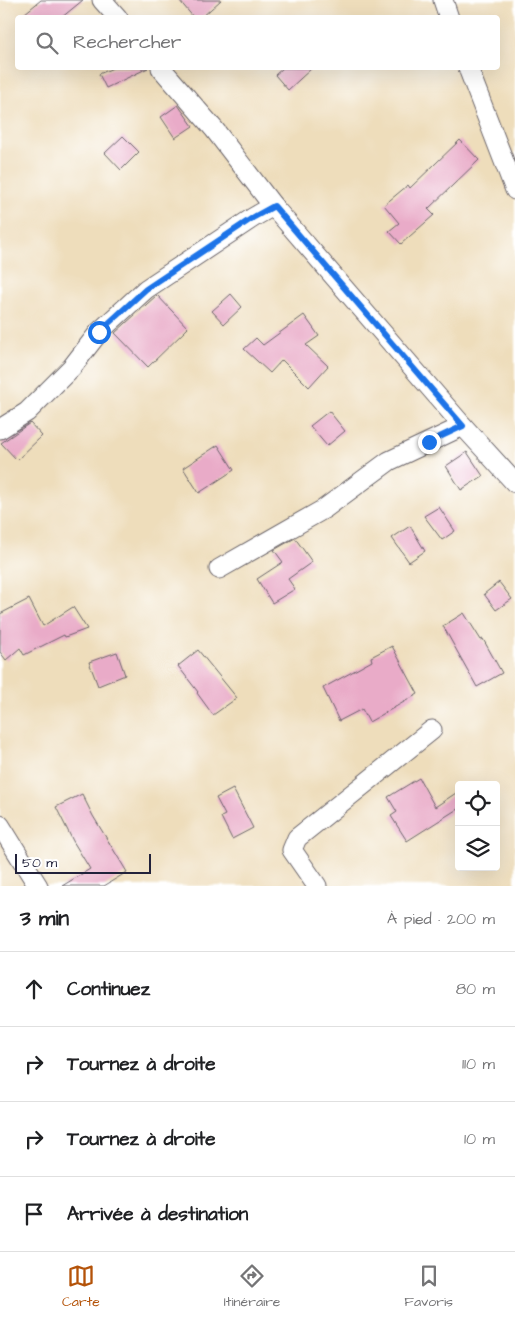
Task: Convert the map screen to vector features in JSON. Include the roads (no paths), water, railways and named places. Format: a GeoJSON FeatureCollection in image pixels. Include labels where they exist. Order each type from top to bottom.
{"type":"FeatureCollection","features":[{"type":"Feature","properties":{"kind":"street"},"geometry":{"type":"LineString","coordinates":[[102,0],[115,15]]}},
{"type":"Feature","properties":{"kind":"street"},"geometry":{"type":"LineString","coordinates":[[443,0],[448,15]]}},
{"type":"Feature","properties":{"kind":"street"},"geometry":{"type":"LineString","coordinates":[[163,70],[214,129],[274,206],[463,426],[515,483]]}},
{"type":"Feature","properties":{"kind":"street"},"geometry":{"type":"LineString","coordinates":[[469,70],[515,190]]}},
{"type":"Feature","properties":{"kind":"street"},"geometry":{"type":"LineString","coordinates":[[0,429],[27,412],[72,367],[99,332],[146,289],[254,217],[274,206]]}},
{"type":"Feature","properties":{"kind":"street"},"geometry":{"type":"LineString","coordinates":[[219,569],[324,509],[389,461],[463,426]]}},
{"type":"Feature","properties":{"kind":"street"},"geometry":{"type":"LineString","coordinates":[[317,886],[292,850],[297,838],[432,730]]}},
{"type":"Feature","properties":{"kind":"street"},"geometry":{"type":"LineString","coordinates":[[0,825],[38,886]]}}]}
